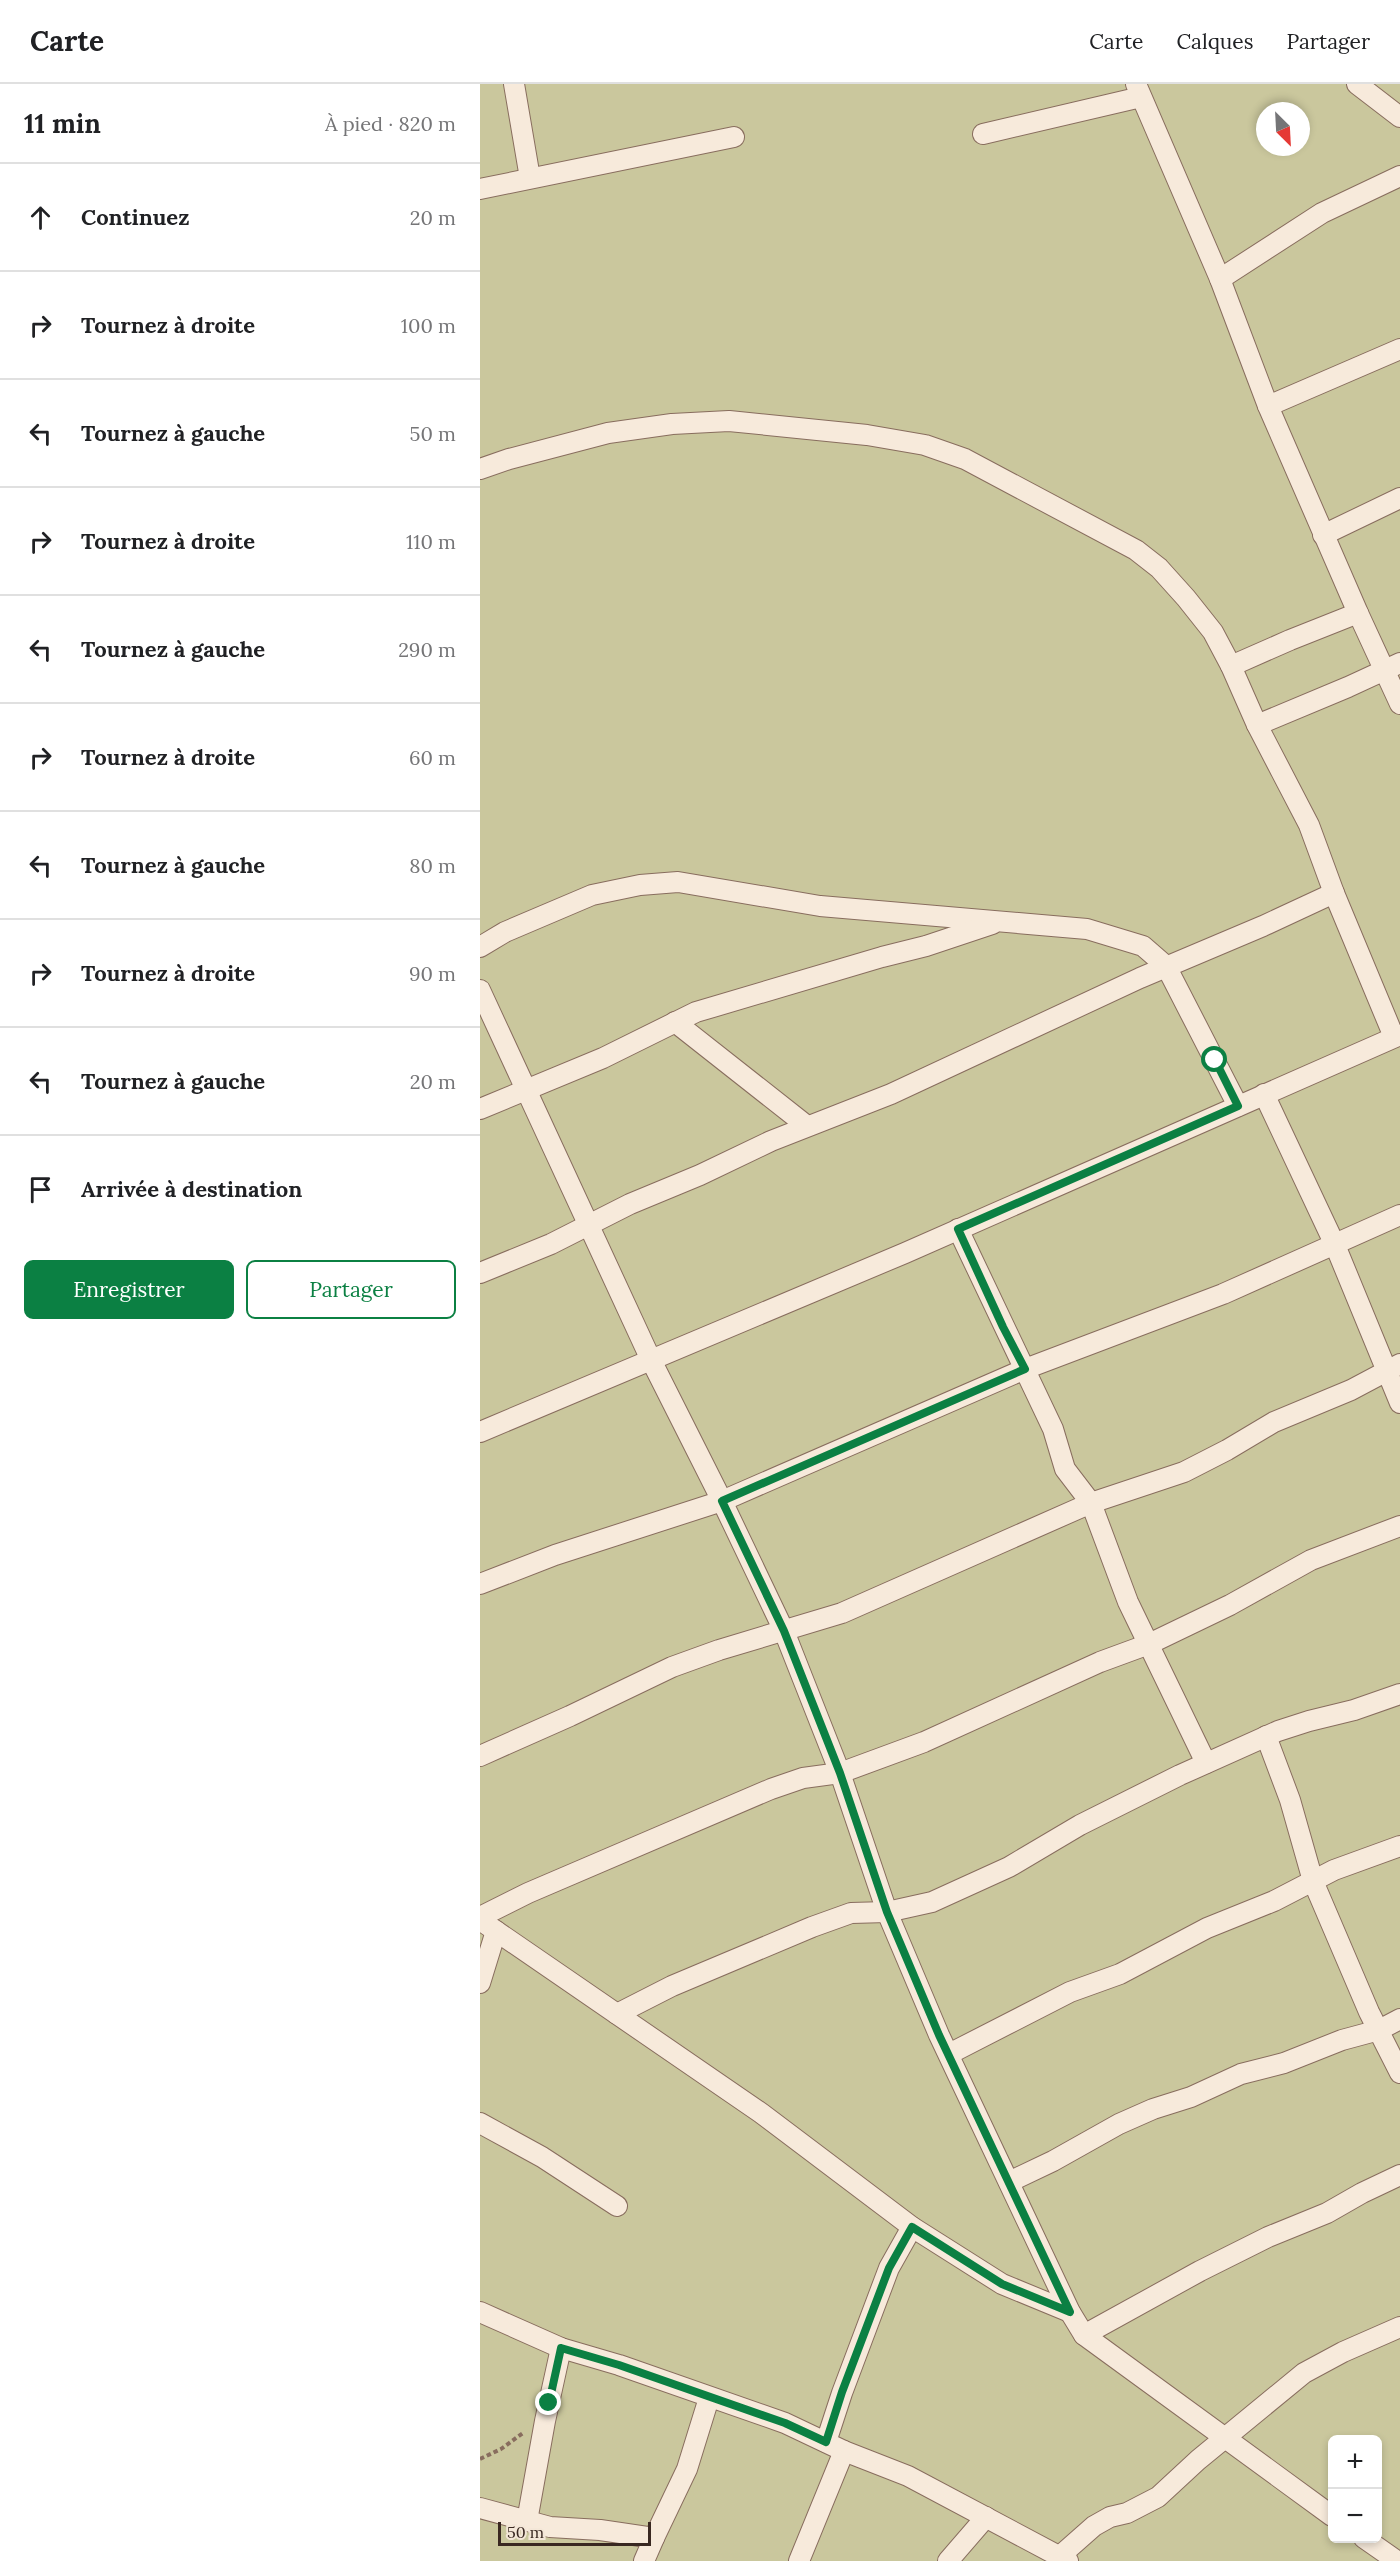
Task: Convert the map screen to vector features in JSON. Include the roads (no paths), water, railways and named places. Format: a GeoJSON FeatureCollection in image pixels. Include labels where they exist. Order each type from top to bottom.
{"type":"FeatureCollection","features":[{"type":"Feature","properties":{"kind":"street"},"geometry":{"type":"LineString","coordinates":[[514,84],[530,178]]}},
{"type":"Feature","properties":{"kind":"street"},"geometry":{"type":"LineString","coordinates":[[1357,84],[1400,117]]}},
{"type":"Feature","properties":{"kind":"street"},"geometry":{"type":"LineString","coordinates":[[983,134],[1138,91],[1220,279],[1268,406],[1323,535],[1358,613],[1392,666],[1400,704]]}},
{"type":"Feature","properties":{"kind":"street"},"geometry":{"type":"LineString","coordinates":[[480,189],[734,137]]}},
{"type":"Feature","properties":{"kind":"street"},"geometry":{"type":"LineString","coordinates":[[1220,279],[1322,213],[1400,176]]}},
{"type":"Feature","properties":{"kind":"street"},"geometry":{"type":"LineString","coordinates":[[1268,406],[1400,349]]}},
{"type":"Feature","properties":{"kind":"street"},"geometry":{"type":"LineString","coordinates":[[480,469],[608,433],[672,424],[729,421],[867,435],[925,445],[965,459],[1136,550],[1159,568],[1186,597],[1213,632],[1257,725],[1309,825],[1334,893],[1397,1036],[958,1229],[480,1432]]}},
{"type":"Feature","properties":{"kind":"street"},"geometry":{"type":"LineString","coordinates":[[1323,535],[1400,498]]}},
{"type":"Feature","properties":{"kind":"street"},"geometry":{"type":"LineString","coordinates":[[1231,666],[1290,639],[1358,613]]}},
{"type":"Feature","properties":{"kind":"street"},"geometry":{"type":"LineString","coordinates":[[1257,725],[1392,666]]}},
{"type":"Feature","properties":{"kind":"street"},"geometry":{"type":"LineString","coordinates":[[480,947],[505,932],[592,895],[640,885],[678,882],[820,906],[1087,929],[1143,946],[1166,966],[1238,1106]]}},
{"type":"Feature","properties":{"kind":"street"},"geometry":{"type":"LineString","coordinates":[[480,1273],[551,1244],[589,1224],[807,1126],[891,1094],[1166,966],[1263,926],[1334,893]]}},
{"type":"Feature","properties":{"kind":"street"},"geometry":{"type":"LineString","coordinates":[[480,1109],[603,1058],[696,1012],[926,946],[1000,921]]}},
{"type":"Feature","properties":{"kind":"street"},"geometry":{"type":"LineString","coordinates":[[480,990],[651,1360],[784,1631],[840,1773],[887,1912],[949,2054],[1070,2312],[1084,2335],[1328,2513]]}},
{"type":"Feature","properties":{"kind":"street"},"geometry":{"type":"LineString","coordinates":[[675,1022],[807,1126]]}},
{"type":"Feature","properties":{"kind":"street"},"geometry":{"type":"LineString","coordinates":[[1264,1094],[1393,1367],[1400,1403]]}},
{"type":"Feature","properties":{"kind":"street"},"geometry":{"type":"LineString","coordinates":[[480,1584],[555,1555],[722,1501],[1025,1369],[1223,1294],[1400,1215]]}},
{"type":"Feature","properties":{"kind":"street"},"geometry":{"type":"LineString","coordinates":[[958,1229],[1053,1429],[1065,1469],[1090,1503],[1128,1602],[1206,1763]]}},
{"type":"Feature","properties":{"kind":"street"},"geometry":{"type":"LineString","coordinates":[[480,1756],[672,1667],[842,1614],[1090,1503],[1184,1472],[1274,1422],[1351,1390],[1393,1367]]}},
{"type":"Feature","properties":{"kind":"street"},"geometry":{"type":"LineString","coordinates":[[485,1922],[528,1893],[771,1789],[802,1778],[840,1773],[916,1745],[1100,1662],[1149,1644],[1230,1605],[1311,1560],[1400,1526]]}},
{"type":"Feature","properties":{"kind":"street"},"geometry":{"type":"LineString","coordinates":[[617,2014],[672,1986],[812,1927],[851,1914],[887,1912],[932,1902],[1009,1867],[1080,1825],[1266,1736],[1309,1720],[1354,1710],[1400,1694]]}},
{"type":"Feature","properties":{"kind":"street"},"geometry":{"type":"LineString","coordinates":[[1266,1736],[1290,1800],[1313,1881],[1400,2073]]}},
{"type":"Feature","properties":{"kind":"street"},"geometry":{"type":"LineString","coordinates":[[949,2054],[1070,1992],[1120,1974],[1207,1928],[1274,1901],[1334,1870],[1400,1846]]}},
{"type":"Feature","properties":{"kind":"street"},"geometry":{"type":"LineString","coordinates":[[480,1983],[485,1922]]}},
{"type":"Feature","properties":{"kind":"street"},"geometry":{"type":"LineString","coordinates":[[485,1922],[761,2112],[912,2227],[1002,2284],[1070,2312]]}},
{"type":"Feature","properties":{"kind":"street"},"geometry":{"type":"LineString","coordinates":[[1009,2181],[1053,2161],[1119,2124],[1154,2109],[1191,2097],[1241,2074],[1379,2030],[1400,2019]]}},
{"type":"Feature","properties":{"kind":"street"},"geometry":{"type":"LineString","coordinates":[[480,2123],[542,2157],[617,2206]]}},
{"type":"Feature","properties":{"kind":"street"},"geometry":{"type":"LineString","coordinates":[[1084,2335],[1200,2271],[1268,2237],[1327,2213],[1400,2175]]}},
{"type":"Feature","properties":{"kind":"street"},"geometry":{"type":"LineString","coordinates":[[826,2442],[842,2392],[889,2268],[912,2227]]}},
{"type":"Feature","properties":{"kind":"street"},"geometry":{"type":"LineString","coordinates":[[480,2312],[561,2348],[619,2365],[785,2423],[844,2451],[908,2476],[1064,2559],[1094,2526],[1110,2517],[1158,2498],[1198,2460],[1304,2373],[1343,2352],[1400,2328]]}},
{"type":"Feature","properties":{"kind":"street"},"geometry":{"type":"LineString","coordinates":[[527,2521],[561,2348]]}},
{"type":"Feature","properties":{"kind":"street"},"geometry":{"type":"LineString","coordinates":[[644,2561],[687,2469],[709,2398]]}},
{"type":"Feature","properties":{"kind":"street"},"geometry":{"type":"LineString","coordinates":[[800,2561],[844,2451]]}},
{"type":"Feature","properties":{"kind":"street"},"geometry":{"type":"LineString","coordinates":[[480,2508],[550,2527],[600,2530],[654,2538]]}},
{"type":"Feature","properties":{"kind":"street"},"geometry":{"type":"LineString","coordinates":[[948,2561],[986,2517]]}},
{"type":"Feature","properties":{"kind":"street"},"geometry":{"type":"LineString","coordinates":[[1371,2543],[1396,2561]]}}]}
